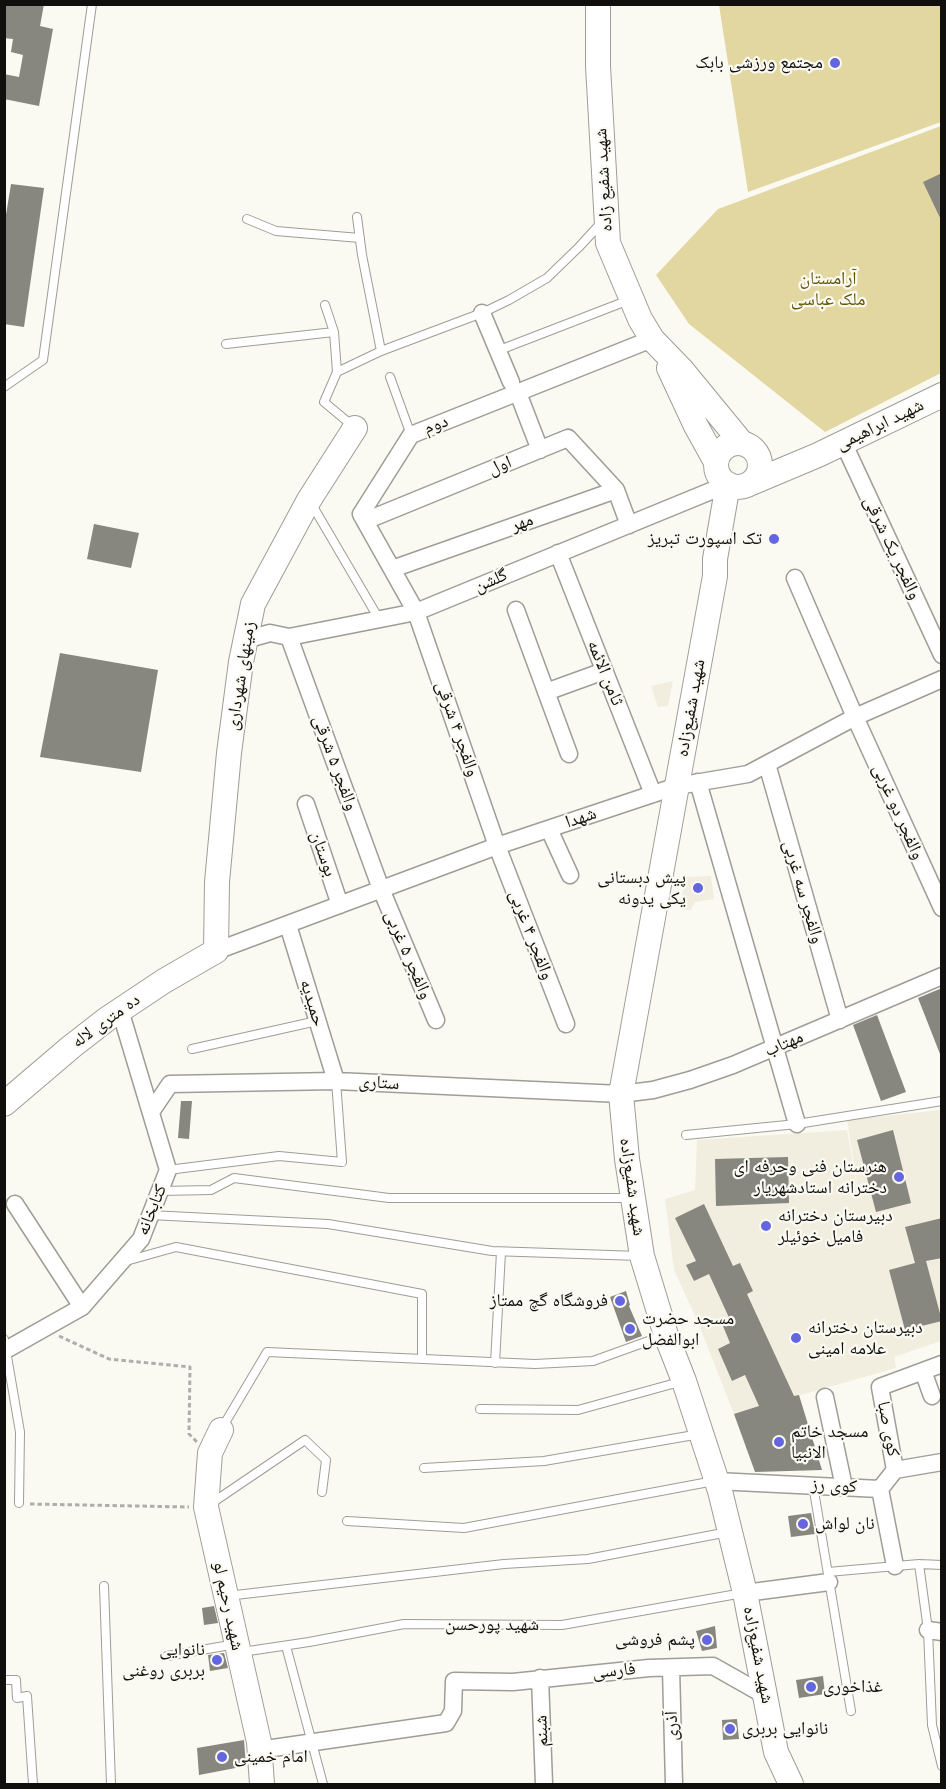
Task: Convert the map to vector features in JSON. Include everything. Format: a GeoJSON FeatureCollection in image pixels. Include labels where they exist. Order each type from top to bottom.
{"type":"FeatureCollection","features":[{"type":"Feature","properties":{"kind":"main road","name":"شهید شفیع زاده"},"geometry":{"type":"LineString","coordinates":[[598,4],[598,66],[608,243],[640,319],[655,341],[708,400],[741,442]]}},
{"type":"Feature","properties":{"kind":"main road","name":"شهید شفیع زاده"},"geometry":{"type":"LineString","coordinates":[[655,341],[716,462]]}},
{"type":"Feature","properties":{"kind":"main road","name":"شهید ابراهیمی"},"geometry":{"type":"LineString","coordinates":[[739,485],[818,455],[939,401]]}},
{"type":"Feature","properties":{"kind":"main road","name":"زمینهای شهرداری"},"geometry":{"type":"LineString","coordinates":[[216,951],[217,882],[226,788],[241,662],[253,604],[309,500],[355,428]]}},
{"type":"Feature","properties":{"kind":"main road"},"geometry":{"type":"LineString","coordinates":[[741,442],[755,450],[760,460],[758,474],[739,485],[719,475],[716,462],[722,449],[727,445],[741,442]]}},
{"type":"Feature","properties":{"kind":"main road","name":"شهید ابراهیمی"},"geometry":{"type":"LineString","coordinates":[[760,460],[781,460],[818,455]]}},
{"type":"Feature","properties":{"kind":"main road","name":"شهید شفیع‌زاده"},"geometry":{"type":"LineString","coordinates":[[739,485],[715,559],[715,576],[688,784],[621,1094],[627,1159],[642,1256],[666,1335],[684,1381],[716,1481],[745,1593],[776,1752],[791,1785]]}},
{"type":"Feature","properties":{"kind":"main road","name":"ده متری لاله"},"geometry":{"type":"LineString","coordinates":[[4,1104],[71,1047],[120,1010],[180,971],[216,951]]}},
{"type":"Feature","properties":{"kind":"main road","name":"شهید رحیم لو"},"geometry":{"type":"LineString","coordinates":[[221,1430],[210,1454],[206,1507],[259,1750],[262,1785]]}},
{"type":"Feature","properties":{"kind":"street"},"geometry":{"type":"LineString","coordinates":[[482,313],[540,450]]}},
{"type":"Feature","properties":{"kind":"street","name":"دوم"},"geometry":{"type":"LineString","coordinates":[[365,521],[361,514],[411,435],[514,388],[655,341]]}},
{"type":"Feature","properties":{"kind":"street","name":"اول"},"geometry":{"type":"LineString","coordinates":[[365,521],[568,438],[616,490]]}},
{"type":"Feature","properties":{"kind":"street","name":"والفجر یک شرقی"},"geometry":{"type":"LineString","coordinates":[[843,442],[942,655]]}},
{"type":"Feature","properties":{"kind":"street","name":"گلشن"},"geometry":{"type":"LineString","coordinates":[[245,640],[270,633],[289,637],[416,612],[629,525],[739,485]]}},
{"type":"Feature","properties":{"kind":"street"},"geometry":{"type":"LineString","coordinates":[[616,490],[629,525]]}},
{"type":"Feature","properties":{"kind":"street","name":"مهر"},"geometry":{"type":"LineString","coordinates":[[392,569],[616,490]]}},
{"type":"Feature","properties":{"kind":"street"},"geometry":{"type":"LineString","coordinates":[[365,521],[416,612]]}},
{"type":"Feature","properties":{"kind":"street","name":"ثامن الائمه"},"geometry":{"type":"LineString","coordinates":[[558,553],[653,794]]}},
{"type":"Feature","properties":{"kind":"street","name":"والفجر دو غربی"},"geometry":{"type":"LineString","coordinates":[[795,578],[942,908]]}},
{"type":"Feature","properties":{"kind":"street"},"geometry":{"type":"LineString","coordinates":[[516,610],[569,754]]}},
{"type":"Feature","properties":{"kind":"street","name":"والفجر ۴ شرقی"},"geometry":{"type":"LineString","coordinates":[[416,612],[497,846]]}},
{"type":"Feature","properties":{"kind":"street","name":"والفجر ۵ شرقی"},"geometry":{"type":"LineString","coordinates":[[289,637],[381,889]]}},
{"type":"Feature","properties":{"kind":"street"},"geometry":{"type":"LineString","coordinates":[[546,692],[604,671]]}},
{"type":"Feature","properties":{"kind":"street","name":"شهدا"},"geometry":{"type":"LineString","coordinates":[[216,951],[549,828],[688,784],[748,774],[855,717],[942,680]]}},
{"type":"Feature","properties":{"kind":"street","name":"والفجر سه غربی"},"geometry":{"type":"LineString","coordinates":[[767,764],[840,1020]]}},
{"type":"Feature","properties":{"kind":"street"},"geometry":{"type":"LineString","coordinates":[[688,784],[776,1047],[797,1124]]}},
{"type":"Feature","properties":{"kind":"street","name":"بوستان"},"geometry":{"type":"LineString","coordinates":[[306,804],[340,905]]}},
{"type":"Feature","properties":{"kind":"street"},"geometry":{"type":"LineString","coordinates":[[549,828],[570,875]]}},
{"type":"Feature","properties":{"kind":"street","name":"والفجر ۴ غربی"},"geometry":{"type":"LineString","coordinates":[[497,846],[566,1024]]}},
{"type":"Feature","properties":{"kind":"street","name":"والفجر ۵ غربی"},"geometry":{"type":"LineString","coordinates":[[381,889],[436,1020]]}},
{"type":"Feature","properties":{"kind":"street","name":"حمیدیه"},"geometry":{"type":"LineString","coordinates":[[288,925],[336,1081]]}},
{"type":"Feature","properties":{"kind":"street","name":"مهتاب"},"geometry":{"type":"LineString","coordinates":[[621,1094],[653,1090],[690,1080],[776,1047],[942,976]]}},
{"type":"Feature","properties":{"kind":"street","name":"کتابخانه"},"geometry":{"type":"LineString","coordinates":[[5,1347],[44,1329],[82,1306],[141,1239],[168,1170],[120,1010]]}},
{"type":"Feature","properties":{"kind":"street","name":"ستاری"},"geometry":{"type":"LineString","coordinates":[[151,1112],[170,1084],[336,1081],[621,1094]]}},
{"type":"Feature","properties":{"kind":"street"},"geometry":{"type":"LineString","coordinates":[[15,1204],[82,1306]]}},
{"type":"Feature","properties":{"kind":"street"},"geometry":{"type":"LineString","coordinates":[[932,1396],[923,1371],[942,1364]]}},
{"type":"Feature","properties":{"kind":"street","name":"کوی صبا"},"geometry":{"type":"LineString","coordinates":[[895,1470],[880,1387],[923,1371]]}},
{"type":"Feature","properties":{"kind":"street"},"geometry":{"type":"LineString","coordinates":[[825,1397],[844,1487]]}},
{"type":"Feature","properties":{"kind":"street"},"geometry":{"type":"LineString","coordinates":[[895,1470],[942,1462]]}},
{"type":"Feature","properties":{"kind":"street","name":"کوی رز"},"geometry":{"type":"LineString","coordinates":[[716,1481],[880,1489],[895,1470]]}},
{"type":"Feature","properties":{"kind":"street"},"geometry":{"type":"LineString","coordinates":[[880,1489],[894,1566]]}},
{"type":"Feature","properties":{"kind":"street"},"geometry":{"type":"LineString","coordinates":[[745,1593],[828,1577]]}},
{"type":"Feature","properties":{"kind":"street","name":"فارسی"},"geometry":{"type":"LineString","coordinates":[[313,1742],[446,1723],[453,1711],[454,1681],[513,1682],[649,1668],[713,1666],[766,1696]]}},
{"type":"Feature","properties":{"kind":"street","name":"آذری"},"geometry":{"type":"LineString","coordinates":[[671,1668],[674,1785]]}},
{"type":"Feature","properties":{"kind":"street","name":"شبنم"},"geometry":{"type":"LineString","coordinates":[[540,1678],[544,1785]]}},
{"type":"Feature","properties":{"kind":"street"},"geometry":{"type":"LineString","coordinates":[[259,1750],[313,1742]]}},
{"type":"Feature","properties":{"kind":"lane"},"geometry":{"type":"LineString","coordinates":[[4,387],[43,360],[92,4]]}},
{"type":"Feature","properties":{"kind":"lane"},"geometry":{"type":"LineString","coordinates":[[357,217],[381,351]]}},
{"type":"Feature","properties":{"kind":"lane"},"geometry":{"type":"LineString","coordinates":[[337,372],[381,351],[482,313],[547,278],[606,218]]}},
{"type":"Feature","properties":{"kind":"lane"},"geometry":{"type":"LineString","coordinates":[[247,219],[276,231],[360,238]]}},
{"type":"Feature","properties":{"kind":"lane"},"geometry":{"type":"LineString","coordinates":[[497,351],[632,299]]}},
{"type":"Feature","properties":{"kind":"lane"},"geometry":{"type":"LineString","coordinates":[[325,305],[334,332],[337,372],[324,402],[355,428]]}},
{"type":"Feature","properties":{"kind":"lane"},"geometry":{"type":"LineString","coordinates":[[226,344],[334,332]]}},
{"type":"Feature","properties":{"kind":"lane"},"geometry":{"type":"LineString","coordinates":[[390,377],[411,435]]}},
{"type":"Feature","properties":{"kind":"lane"},"geometry":{"type":"LineString","coordinates":[[309,500],[379,620]]}},
{"type":"Feature","properties":{"kind":"lane"},"geometry":{"type":"LineString","coordinates":[[192,1049],[317,1021]]}},
{"type":"Feature","properties":{"kind":"lane"},"geometry":{"type":"LineString","coordinates":[[168,1170],[279,1156],[342,1162],[336,1081]]}},
{"type":"Feature","properties":{"kind":"lane"},"geometry":{"type":"LineString","coordinates":[[686,1134],[797,1124],[942,1101]]}},
{"type":"Feature","properties":{"kind":"lane"},"geometry":{"type":"LineString","coordinates":[[160,1191],[211,1190],[234,1178],[389,1198],[633,1198]]}},
{"type":"Feature","properties":{"kind":"lane"},"geometry":{"type":"LineString","coordinates":[[150,1215],[328,1224],[501,1252],[642,1256]]}},
{"type":"Feature","properties":{"kind":"lane"},"geometry":{"type":"LineString","coordinates":[[120,1263],[176,1247],[422,1294],[422,1359]]}},
{"type":"Feature","properties":{"kind":"lane"},"geometry":{"type":"LineString","coordinates":[[495,1363],[501,1252]]}},
{"type":"Feature","properties":{"kind":"lane"},"geometry":{"type":"LineString","coordinates":[[221,1430],[267,1352],[535,1364],[593,1361],[666,1335]]}},
{"type":"Feature","properties":{"kind":"lane"},"geometry":{"type":"LineString","coordinates":[[5,1347],[20,1432],[19,1503]]}},
{"type":"Feature","properties":{"kind":"lane"},"geometry":{"type":"LineString","coordinates":[[480,1409],[578,1410],[684,1381]]}},
{"type":"Feature","properties":{"kind":"lane"},"geometry":{"type":"LineString","coordinates":[[424,1468],[544,1461],[701,1434]]}},
{"type":"Feature","properties":{"kind":"lane"},"geometry":{"type":"LineString","coordinates":[[206,1507],[305,1440],[327,1460],[322,1492]]}},
{"type":"Feature","properties":{"kind":"lane"},"geometry":{"type":"LineString","coordinates":[[347,1521],[464,1528],[716,1481]]}},
{"type":"Feature","properties":{"kind":"lane"},"geometry":{"type":"LineString","coordinates":[[813,1485],[851,1711]]}},
{"type":"Feature","properties":{"kind":"lane"},"geometry":{"type":"LineString","coordinates":[[226,1596],[504,1564],[588,1559],[730,1531]]}},
{"type":"Feature","properties":{"kind":"lane"},"geometry":{"type":"LineString","coordinates":[[919,1564],[935,1631],[932,1725],[942,1766]]}},
{"type":"Feature","properties":{"kind":"lane"},"geometry":{"type":"LineString","coordinates":[[828,1577],[894,1566],[942,1565]]}},
{"type":"Feature","properties":{"kind":"lane"},"geometry":{"type":"LineString","coordinates":[[104,1586],[111,1785]]}},
{"type":"Feature","properties":{"kind":"lane","name":"شهید پورحسن"},"geometry":{"type":"LineString","coordinates":[[167,1656],[238,1648],[286,1646],[404,1624],[562,1625],[745,1593]]}},
{"type":"Feature","properties":{"kind":"lane"},"geometry":{"type":"LineString","coordinates":[[286,1646],[323,1785]]}},
{"type":"Feature","properties":{"kind":"lane"},"geometry":{"type":"LineString","coordinates":[[4,1680],[16,1680],[17,1698],[27,1696],[33,1785]]}},
{"type":"Feature","properties":{"kind":"path"},"geometry":{"type":"LineString","coordinates":[[44,1329],[109,1359],[190,1367],[189,1434],[210,1454]]}},
{"type":"Feature","properties":{"kind":"path"},"geometry":{"type":"LineString","coordinates":[[19,1503],[206,1507]]}},
{"type":"Feature","properties":{"kind":"shaded area"},"geometry":{"type":"Polygon","coordinates":[[[673,681],[668,706],[658,707],[651,686],[673,681]]]}},
{"type":"Feature","properties":{"kind":"shaded area","name":"پیش دبستانی یکی یدونه"},"geometry":{"type":"Polygon","coordinates":[[[711,876],[714,899],[695,902],[691,910],[679,909],[686,877],[711,876]]]}},
{"type":"Feature","properties":{"kind":"shaded area"},"geometry":{"type":"Polygon","coordinates":[[[941,1110],[941,1341],[894,1357],[896,1368],[734,1414],[697,1320],[674,1270],[665,1199],[695,1190],[697,1140],[847,1130],[861,1208],[847,1120],[941,1110]]]}},
{"type":"Feature","properties":{"kind":"green space","name":"مجتمع ورزشی بابک"},"geometry":{"type":"Polygon","coordinates":[[[719,5],[941,5],[941,122],[748,192],[719,5]]]}},
{"type":"Feature","properties":{"kind":"green space","name":"آرامستان ملک عباسی"},"geometry":{"type":"Polygon","coordinates":[[[941,126],[941,373],[825,432],[689,324],[656,275],[718,209],[941,126]]]}},
{"type":"Feature","properties":{"kind":"building"},"geometry":{"type":"Polygon","coordinates":[[[4,4],[44,4],[40,26],[53,29],[39,106],[4,99],[4,74],[19,77],[23,55],[11,52],[13,39],[4,38],[4,4]]]}},
{"type":"Feature","properties":{"kind":"building"},"geometry":{"type":"Polygon","coordinates":[[[942,173],[942,222],[923,182],[942,173]]]}},
{"type":"Feature","properties":{"kind":"building"},"geometry":{"type":"Polygon","coordinates":[[[11,184],[44,188],[24,327],[4,324],[4,227],[11,184]]]}},
{"type":"Feature","properties":{"kind":"building"},"geometry":{"type":"Polygon","coordinates":[[[94,524],[139,533],[131,568],[87,559],[94,524]]]}},
{"type":"Feature","properties":{"kind":"building"},"geometry":{"type":"Polygon","coordinates":[[[60,653],[158,670],[141,772],[40,757],[60,653]]]}},
{"type":"Feature","properties":{"kind":"building"},"geometry":{"type":"Polygon","coordinates":[[[942,988],[942,1054],[940,1054],[918,998],[942,988]]]}},
{"type":"Feature","properties":{"kind":"building"},"geometry":{"type":"Polygon","coordinates":[[[877,1015],[906,1092],[881,1101],[853,1025],[877,1015]]]}},
{"type":"Feature","properties":{"kind":"building"},"geometry":{"type":"Polygon","coordinates":[[[181,1101],[192,1101],[189,1139],[178,1138],[181,1101]]]}},
{"type":"Feature","properties":{"kind":"building"},"geometry":{"type":"Polygon","coordinates":[[[893,1130],[911,1203],[876,1212],[857,1140],[893,1130]]]}},
{"type":"Feature","properties":{"kind":"building"},"geometry":{"type":"Polygon","coordinates":[[[788,1157],[789,1203],[716,1206],[715,1159],[788,1157]]]}},
{"type":"Feature","properties":{"kind":"building"},"geometry":{"type":"Polygon","coordinates":[[[704,1204],[733,1266],[740,1263],[753,1291],[747,1294],[794,1396],[799,1395],[822,1470],[755,1472],[734,1414],[759,1406],[745,1375],[732,1381],[718,1349],[730,1343],[723,1326],[731,1322],[709,1274],[694,1281],[686,1265],[696,1261],[675,1218],[704,1204]]]}},
{"type":"Feature","properties":{"kind":"building"},"geometry":{"type":"Polygon","coordinates":[[[942,1218],[942,1258],[926,1261],[942,1321],[905,1330],[889,1270],[915,1263],[905,1227],[942,1218]]]}},
{"type":"Feature","properties":{"kind":"building"},"geometry":{"type":"Polygon","coordinates":[[[626,1291],[629,1306],[642,1336],[626,1342],[610,1297],[626,1291]]]}},
{"type":"Feature","properties":{"kind":"building","name":"نان لواش"},"geometry":{"type":"Polygon","coordinates":[[[811,1513],[815,1534],[791,1537],[788,1516],[811,1513]]]}},
{"type":"Feature","properties":{"kind":"building"},"geometry":{"type":"Polygon","coordinates":[[[214,1606],[218,1623],[204,1625],[202,1608],[214,1606]]]}},
{"type":"Feature","properties":{"kind":"building","name":"پشم فروشی"},"geometry":{"type":"Polygon","coordinates":[[[715,1626],[717,1648],[702,1651],[696,1631],[715,1626]]]}},
{"type":"Feature","properties":{"kind":"building","name":"نانوایی بربری روغنی"},"geometry":{"type":"Polygon","coordinates":[[[224,1653],[228,1668],[210,1671],[208,1655],[224,1653]]]}},
{"type":"Feature","properties":{"kind":"building","name":"غذاخوری"},"geometry":{"type":"Polygon","coordinates":[[[823,1676],[825,1694],[799,1698],[796,1680],[823,1676]]]}},
{"type":"Feature","properties":{"kind":"building","name":"نانوایی بربری"},"geometry":{"type":"Polygon","coordinates":[[[737,1719],[739,1739],[723,1740],[722,1720],[737,1719]]]}},
{"type":"Feature","properties":{"kind":"building","name":"امام خمینی"},"geometry":{"type":"Polygon","coordinates":[[[244,1740],[246,1766],[199,1775],[197,1748],[244,1740]]]}},
{"type":"Feature","properties":{"kind":"place","name":"مجتمع ورزشی بابک"},"geometry":{"type":"Point","coordinates":[835,63]}},
{"type":"Feature","properties":{"kind":"place","name":"تک اسپورت تبریز"},"geometry":{"type":"Point","coordinates":[774,539]}},
{"type":"Feature","properties":{"kind":"place","name":"پیش دبستانی یکی یدونه"},"geometry":{"type":"Point","coordinates":[698,888]}},
{"type":"Feature","properties":{"kind":"place","name":"هنرستان فنی وحرفه ای دخترانه استادشهریار"},"geometry":{"type":"Point","coordinates":[899,1177]}},
{"type":"Feature","properties":{"kind":"place","name":"دبیرستان دخترانه فامیل خوئیلر"},"geometry":{"type":"Point","coordinates":[766,1226]}},
{"type":"Feature","properties":{"kind":"place","name":"فروشگاه گچ ممتاز"},"geometry":{"type":"Point","coordinates":[620,1301]}},
{"type":"Feature","properties":{"kind":"place","name":"مسجد حضرت ابوالفضل"},"geometry":{"type":"Point","coordinates":[630,1329]}},
{"type":"Feature","properties":{"kind":"place","name":"دبیرستان دخترانه علامه امینی"},"geometry":{"type":"Point","coordinates":[796,1338]}},
{"type":"Feature","properties":{"kind":"place","name":"مسجد خاتم الانبیا"},"geometry":{"type":"Point","coordinates":[779,1442]}},
{"type":"Feature","properties":{"kind":"place","name":"نان لواش"},"geometry":{"type":"Point","coordinates":[803,1524]}},
{"type":"Feature","properties":{"kind":"place","name":"پشم فروشی"},"geometry":{"type":"Point","coordinates":[707,1640]}},
{"type":"Feature","properties":{"kind":"place","name":"نانوایی بربری روغنی"},"geometry":{"type":"Point","coordinates":[217,1660]}},
{"type":"Feature","properties":{"kind":"place","name":"غذاخوری"},"geometry":{"type":"Point","coordinates":[811,1687]}},
{"type":"Feature","properties":{"kind":"place","name":"نانوایی بربری"},"geometry":{"type":"Point","coordinates":[730,1729]}},
{"type":"Feature","properties":{"kind":"place","name":"امام خمینی"},"geometry":{"type":"Point","coordinates":[222,1757]}}]}
